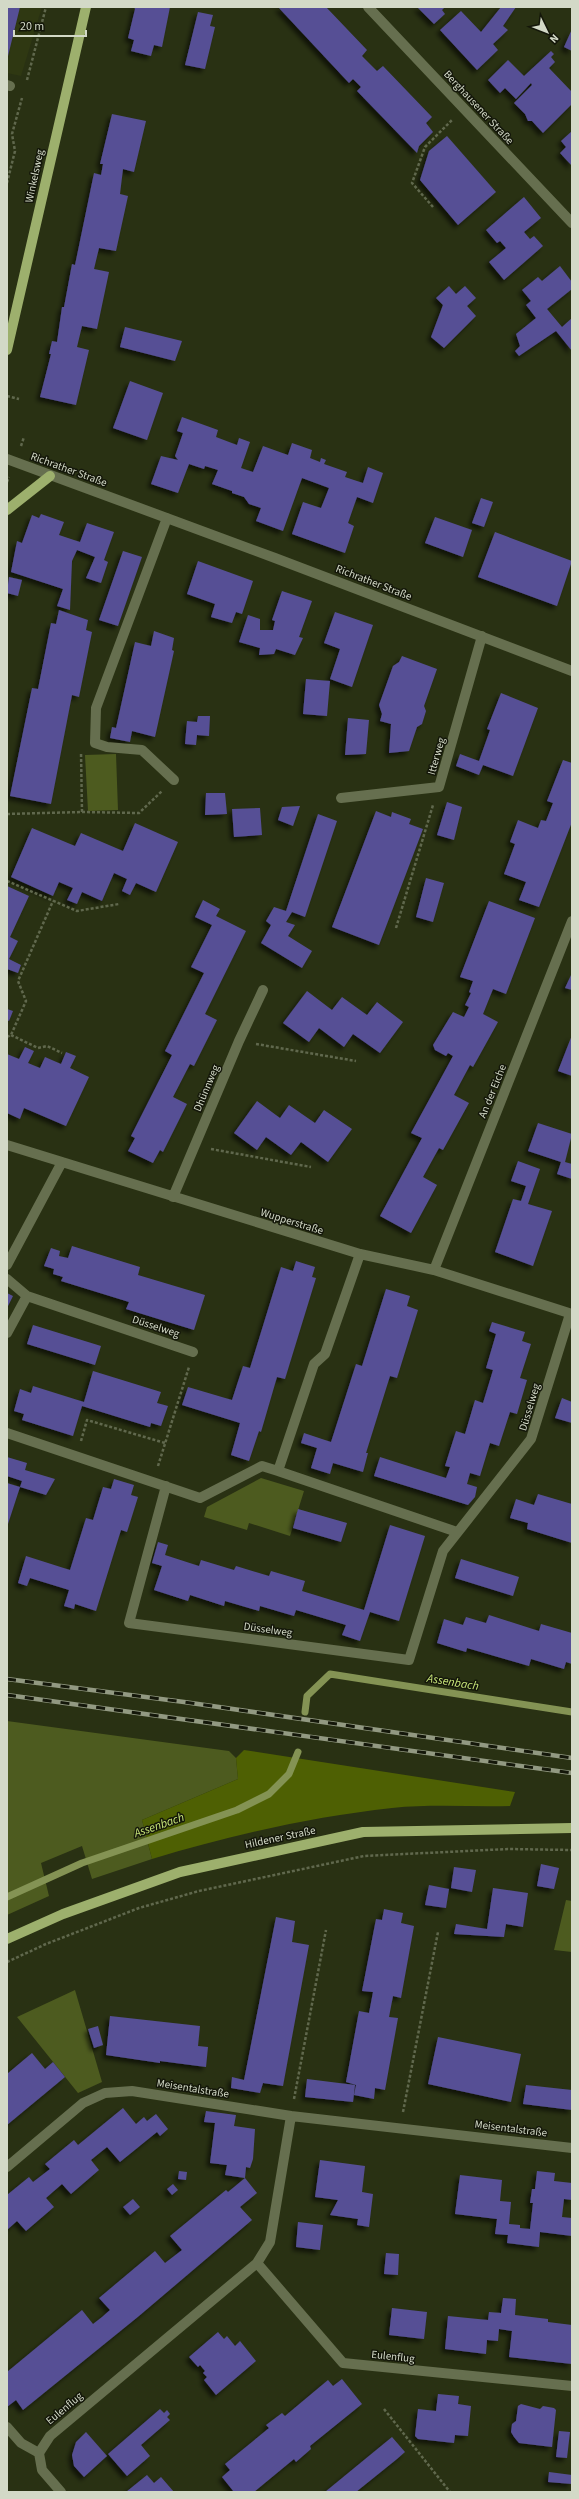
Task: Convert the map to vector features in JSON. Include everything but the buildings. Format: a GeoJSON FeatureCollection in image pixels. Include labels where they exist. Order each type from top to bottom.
{"type":"FeatureCollection","features":[{"type":"Feature","properties":{"kind":"main road","name":"Winkelsweg"},"geometry":{"type":"LineString","coordinates":[[7,350],[12,311],[86,7]]}},
{"type":"Feature","properties":{"kind":"main road"},"geometry":{"type":"LineString","coordinates":[[7,510],[50,476]]}},
{"type":"Feature","properties":{"kind":"main road","name":"Hildener Straße"},"geometry":{"type":"LineString","coordinates":[[7,1939],[63,1914],[180,1872],[364,1832],[572,1828]]}},
{"type":"Feature","properties":{"kind":"street","name":"Berghausener Straße"},"geometry":{"type":"LineString","coordinates":[[368,7],[572,223]]}},
{"type":"Feature","properties":{"kind":"street","name":"Richrather Straße"},"geometry":{"type":"LineString","coordinates":[[7,459],[572,671]]}},
{"type":"Feature","properties":{"kind":"street"},"geometry":{"type":"LineString","coordinates":[[167,518],[96,708],[95,743],[108,748],[142,750],[174,780]]}},
{"type":"Feature","properties":{"kind":"street","name":"Itterweg"},"geometry":{"type":"LineString","coordinates":[[341,798],[439,788],[482,636]]}},
{"type":"Feature","properties":{"kind":"street","name":"An der Eiche"},"geometry":{"type":"LineString","coordinates":[[434,1270],[572,921]]}},
{"type":"Feature","properties":{"kind":"street","name":"Dhünnweg"},"geometry":{"type":"LineString","coordinates":[[173,1197],[239,1041],[263,990]]}},
{"type":"Feature","properties":{"kind":"street","name":"Wupperstraße"},"geometry":{"type":"LineString","coordinates":[[7,1145],[360,1254],[434,1270],[571,1314]]}},
{"type":"Feature","properties":{"kind":"street"},"geometry":{"type":"LineString","coordinates":[[7,1265],[62,1162]]}},
{"type":"Feature","properties":{"kind":"street"},"geometry":{"type":"LineString","coordinates":[[278,1471],[314,1364],[325,1354],[360,1254]]}},
{"type":"Feature","properties":{"kind":"street","name":"Düsselweg"},"geometry":{"type":"LineString","coordinates":[[7,1279],[27,1296],[194,1352]]}},
{"type":"Feature","properties":{"kind":"street"},"geometry":{"type":"LineString","coordinates":[[7,1333],[27,1296]]}},
{"type":"Feature","properties":{"kind":"street","name":"Düsselweg"},"geometry":{"type":"LineString","coordinates":[[166,1486],[129,1623],[409,1660],[443,1551],[531,1439],[571,1314]]}},
{"type":"Feature","properties":{"kind":"street"},"geometry":{"type":"LineString","coordinates":[[7,1433],[200,1498],[262,1466],[457,1532]]}},
{"type":"Feature","properties":{"kind":"street","name":"Meisentalstraße"},"geometry":{"type":"LineString","coordinates":[[7,2167],[83,2104],[105,2093],[132,2091],[291,2116],[400,2126],[572,2148]]}},
{"type":"Feature","properties":{"kind":"street","name":"Eulenflug"},"geometry":{"type":"LineString","coordinates":[[39,2453],[50,2436],[257,2263],[270,2242],[291,2116]]}},
{"type":"Feature","properties":{"kind":"street","name":"Eulenflug"},"geometry":{"type":"LineString","coordinates":[[257,2263],[343,2363],[572,2386]]}},
{"type":"Feature","properties":{"kind":"street"},"geometry":{"type":"LineString","coordinates":[[7,2427],[21,2443],[39,2453],[42,2470],[61,2492]]}},
{"type":"Feature","properties":{"kind":"path"},"geometry":{"type":"LineString","coordinates":[[433,207],[412,183],[425,147],[464,109]]}},
{"type":"Feature","properties":{"kind":"path"},"geometry":{"type":"LineString","coordinates":[[7,183],[10,173]]}},
{"type":"Feature","properties":{"kind":"path"},"geometry":{"type":"LineString","coordinates":[[7,396],[20,399]]}},
{"type":"Feature","properties":{"kind":"path"},"geometry":{"type":"LineString","coordinates":[[82,812],[79,753],[95,743]]}},
{"type":"Feature","properties":{"kind":"path"},"geometry":{"type":"LineString","coordinates":[[7,814],[82,812],[140,813],[174,780]]}},
{"type":"Feature","properties":{"kind":"path"},"geometry":{"type":"LineString","coordinates":[[396,928],[439,788]]}},
{"type":"Feature","properties":{"kind":"path"},"geometry":{"type":"LineString","coordinates":[[7,881],[77,911],[119,904]]}},
{"type":"Feature","properties":{"kind":"path"},"geometry":{"type":"LineString","coordinates":[[7,1037],[11,1035],[26,1001],[18,981],[54,901]]}},
{"type":"Feature","properties":{"kind":"path"},"geometry":{"type":"LineString","coordinates":[[11,1035],[38,1048],[47,1046],[62,1053]]}},
{"type":"Feature","properties":{"kind":"path"},"geometry":{"type":"LineString","coordinates":[[239,1041],[356,1061]]}},
{"type":"Feature","properties":{"kind":"path"},"geometry":{"type":"LineString","coordinates":[[194,1145],[311,1167]]}},
{"type":"Feature","properties":{"kind":"path"},"geometry":{"type":"LineString","coordinates":[[153,1482],[194,1352]]}},
{"type":"Feature","properties":{"kind":"path"},"geometry":{"type":"LineString","coordinates":[[76,1456],[87,1420],[165,1443]]}},
{"type":"Feature","properties":{"kind":"path"},"geometry":{"type":"LineString","coordinates":[[7,1962],[46,1944],[139,1908],[200,1891],[364,1856],[508,1849],[572,1850]]}},
{"type":"Feature","properties":{"kind":"path"},"geometry":{"type":"LineString","coordinates":[[291,2116],[326,1930]]}},
{"type":"Feature","properties":{"kind":"path"},"geometry":{"type":"LineString","coordinates":[[400,2126],[438,1932]]}},
{"type":"Feature","properties":{"kind":"path"},"geometry":{"type":"LineString","coordinates":[[384,2409],[450,2492]]}},
{"type":"Feature","properties":{"kind":"shaded area"},"geometry":{"type":"Polygon","coordinates":[[[7,7],[42,7],[21,76],[7,73],[7,7]]]}},
{"type":"Feature","properties":{"kind":"shaded area"},"geometry":{"type":"Polygon","coordinates":[[[116,754],[118,810],[88,811],[85,755],[116,754]]]}},
{"type":"Feature","properties":{"kind":"shaded area"},"geometry":{"type":"Polygon","coordinates":[[[261,1478],[304,1491],[290,1536],[249,1523],[247,1530],[204,1517],[207,1507],[261,1478]]]}},
{"type":"Feature","properties":{"kind":"shaded area"},"geometry":{"type":"Polygon","coordinates":[[[7,1721],[229,1751],[236,1758],[238,1779],[142,1820],[152,1859],[92,1879],[82,1846],[41,1863],[49,1896],[7,1915],[7,1721]]]}},
{"type":"Feature","properties":{"kind":"shaded area"},"geometry":{"type":"Polygon","coordinates":[[[566,1900],[572,1901],[572,1952],[554,1950],[566,1900]]]}},
{"type":"Feature","properties":{"kind":"shaded area"},"geometry":{"type":"Polygon","coordinates":[[[75,1990],[102,2082],[78,2093],[17,2017],[75,1990]]]}},
{"type":"Feature","properties":{"kind":"green space"},"geometry":{"type":"Polygon","coordinates":[[[244,1750],[515,1792],[510,1806],[421,1806],[392,1808],[331,1816],[211,1842],[152,1859],[142,1820],[238,1779],[236,1758],[244,1750]]]}},
{"type":"Feature","properties":{"kind":"waterway","name":"Assenbach"},"geometry":{"type":"LineString","coordinates":[[305,1712],[307,1696],[330,1674],[572,1712]]}},
{"type":"Feature","properties":{"kind":"waterway","name":"Assenbach"},"geometry":{"type":"LineString","coordinates":[[7,1897],[82,1863],[237,1810],[269,1794],[289,1774],[298,1752]]}},
{"type":"Feature","properties":{"kind":"railway"},"geometry":{"type":"LineString","coordinates":[[7,1679],[184,1702],[572,1758]]}},
{"type":"Feature","properties":{"kind":"railway"},"geometry":{"type":"LineString","coordinates":[[7,1695],[572,1773]]}}]}
